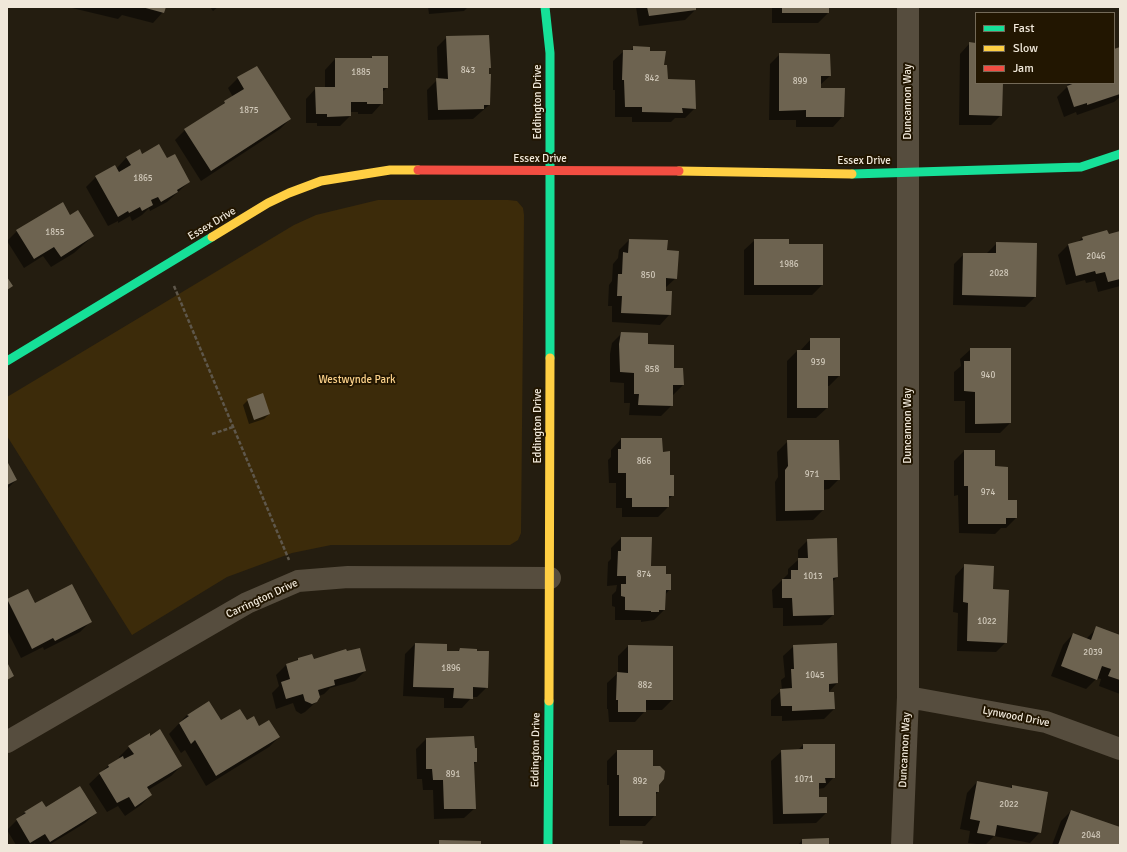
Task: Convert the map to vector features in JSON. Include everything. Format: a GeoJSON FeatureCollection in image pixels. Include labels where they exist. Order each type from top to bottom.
{"type":"FeatureCollection","features":[{"type":"Feature","properties":{"kind":"street","name":"Eddington Drive"},"geometry":{"type":"LineString","coordinates":[[545,7],[550,53],[550,578],[548,845]]}},
{"type":"Feature","properties":{"kind":"street","name":"Duncannon Way"},"geometry":{"type":"LineString","coordinates":[[902,845],[908,698],[908,7]]}},
{"type":"Feature","properties":{"kind":"street","name":"Essex Drive"},"geometry":{"type":"LineString","coordinates":[[7,362],[268,203],[321,181],[390,170],[716,171],[840,174],[908,173],[1081,167],[1120,154]]}},
{"type":"Feature","properties":{"kind":"street","name":"Carrington Drive"},"geometry":{"type":"LineString","coordinates":[[7,742],[246,603],[298,581],[348,577],[550,578]]}},
{"type":"Feature","properties":{"kind":"street","name":"Lynwood Drive"},"geometry":{"type":"LineString","coordinates":[[908,698],[1046,722],[1120,749]]}},
{"type":"Feature","properties":{"kind":"path"},"geometry":{"type":"LineString","coordinates":[[165,266],[298,581]]}},
{"type":"Feature","properties":{"kind":"path"},"geometry":{"type":"LineString","coordinates":[[212,434],[233,427]]}},
{"type":"Feature","properties":{"kind":"green space","name":"Westwynde Park"},"geometry":{"type":"Polygon","coordinates":[[[378,200],[508,200],[517,201],[523,208],[521,533],[518,540],[510,545],[331,545],[292,553],[227,577],[132,635],[7,436],[7,397],[294,225],[316,215],[378,200]]]}},
{"type":"Feature","properties":{"kind":"building"},"geometry":{"type":"Polygon","coordinates":[[[142,7],[166,7],[164,13],[142,7]]]}},
{"type":"Feature","properties":{"kind":"building"},"geometry":{"type":"Polygon","coordinates":[[[647,7],[696,7],[696,10],[649,16],[647,7]]]}},
{"type":"Feature","properties":{"kind":"building"},"geometry":{"type":"Polygon","coordinates":[[[782,7],[829,7],[829,13],[782,13],[782,7]]]}},
{"type":"Feature","properties":{"kind":"building"},"geometry":{"type":"Polygon","coordinates":[[[489,35],[491,68],[489,68],[489,74],[491,74],[490,105],[484,105],[484,109],[438,110],[436,78],[448,79],[446,36],[489,35]]]}},
{"type":"Feature","properties":{"kind":"building"},"geometry":{"type":"Polygon","coordinates":[[[969,42],[975,43],[975,84],[1003,84],[1002,116],[969,115],[969,42]]]}},
{"type":"Feature","properties":{"kind":"building"},"geometry":{"type":"Polygon","coordinates":[[[633,46],[650,47],[650,51],[666,51],[664,65],[667,65],[668,79],[695,80],[696,109],[682,108],[683,113],[642,112],[642,107],[625,107],[624,80],[622,80],[623,50],[633,50],[633,46]]]}},
{"type":"Feature","properties":{"kind":"building"},"geometry":{"type":"Polygon","coordinates":[[[1120,47],[1120,94],[1087,105],[1087,103],[1074,107],[1067,86],[1072,84],[1115,84],[1115,49],[1120,47]]]}},
{"type":"Feature","properties":{"kind":"building"},"geometry":{"type":"Polygon","coordinates":[[[779,53],[830,54],[831,76],[821,76],[821,88],[845,88],[844,117],[806,117],[806,110],[779,111],[779,53]]]}},
{"type":"Feature","properties":{"kind":"building"},"geometry":{"type":"Polygon","coordinates":[[[372,56],[388,56],[388,88],[383,88],[383,104],[351,102],[351,116],[327,117],[327,114],[316,114],[315,87],[335,87],[335,58],[372,58],[372,56]]]}},
{"type":"Feature","properties":{"kind":"building"},"geometry":{"type":"Polygon","coordinates":[[[257,66],[291,119],[211,171],[184,129],[244,89],[237,77],[257,66]]]}},
{"type":"Feature","properties":{"kind":"building"},"geometry":{"type":"Polygon","coordinates":[[[159,144],[167,158],[175,154],[190,182],[177,190],[178,192],[161,202],[158,197],[151,200],[153,205],[142,211],[140,207],[129,213],[128,211],[118,217],[95,176],[115,165],[119,172],[131,165],[126,157],[140,149],[142,154],[159,144]]]}},
{"type":"Feature","properties":{"kind":"building"},"geometry":{"type":"Polygon","coordinates":[[[63,202],[70,215],[78,210],[94,236],[61,257],[54,247],[34,259],[16,230],[63,202]]]}},
{"type":"Feature","properties":{"kind":"building"},"geometry":{"type":"Polygon","coordinates":[[[1107,230],[1109,234],[1120,231],[1120,279],[1108,282],[1105,272],[1096,274],[1095,271],[1076,276],[1068,244],[1083,240],[1082,237],[1107,230]]]}},
{"type":"Feature","properties":{"kind":"building"},"geometry":{"type":"Polygon","coordinates":[[[629,239],[668,240],[667,250],[679,251],[677,279],[666,278],[666,291],[672,291],[671,315],[621,313],[622,296],[617,296],[618,274],[622,274],[623,252],[628,253],[629,239]]]}},
{"type":"Feature","properties":{"kind":"building"},"geometry":{"type":"Polygon","coordinates":[[[754,239],[789,239],[789,244],[823,244],[823,285],[754,285],[754,239]]]}},
{"type":"Feature","properties":{"kind":"building"},"geometry":{"type":"Polygon","coordinates":[[[996,242],[1037,243],[1036,297],[962,295],[963,253],[996,253],[996,242]]]}},
{"type":"Feature","properties":{"kind":"building"},"geometry":{"type":"Polygon","coordinates":[[[7,277],[13,286],[7,290],[7,277]]]}},
{"type":"Feature","properties":{"kind":"building"},"geometry":{"type":"Polygon","coordinates":[[[621,332],[648,333],[648,344],[674,345],[674,368],[683,368],[684,385],[673,385],[673,406],[638,405],[639,394],[634,394],[634,373],[620,372],[619,344],[621,332]]]}},
{"type":"Feature","properties":{"kind":"building"},"geometry":{"type":"Polygon","coordinates":[[[810,338],[840,338],[840,376],[828,376],[828,408],[797,408],[797,350],[810,350],[810,338]]]}},
{"type":"Feature","properties":{"kind":"building"},"geometry":{"type":"Polygon","coordinates":[[[970,348],[1011,348],[1011,423],[975,424],[975,392],[964,391],[964,361],[970,361],[970,348]]]}},
{"type":"Feature","properties":{"kind":"building"},"geometry":{"type":"Polygon","coordinates":[[[263,393],[270,414],[254,420],[247,399],[263,393]]]}},
{"type":"Feature","properties":{"kind":"building"},"geometry":{"type":"Polygon","coordinates":[[[621,438],[662,438],[663,452],[670,451],[670,475],[674,475],[674,496],[669,496],[669,507],[632,507],[632,498],[626,498],[626,473],[618,473],[618,449],[621,449],[621,438]]]}},
{"type":"Feature","properties":{"kind":"building"},"geometry":{"type":"Polygon","coordinates":[[[787,440],[839,440],[840,480],[824,480],[824,510],[785,511],[785,470],[788,466],[787,440]]]}},
{"type":"Feature","properties":{"kind":"building"},"geometry":{"type":"Polygon","coordinates":[[[964,450],[995,450],[995,466],[1008,467],[1008,500],[1017,500],[1017,518],[1006,518],[1006,524],[968,524],[968,486],[964,486],[964,450]]]}},
{"type":"Feature","properties":{"kind":"building"},"geometry":{"type":"Polygon","coordinates":[[[7,461],[17,480],[7,485],[7,461]]]}},
{"type":"Feature","properties":{"kind":"building"},"geometry":{"type":"Polygon","coordinates":[[[621,537],[652,537],[651,566],[666,566],[666,574],[671,574],[671,590],[666,590],[665,610],[651,612],[625,610],[625,597],[621,596],[621,584],[626,584],[626,576],[617,576],[618,551],[621,551],[621,537]]]}},
{"type":"Feature","properties":{"kind":"building"},"geometry":{"type":"Polygon","coordinates":[[[837,538],[838,577],[833,578],[834,615],[793,616],[792,598],[782,598],[782,579],[791,579],[791,570],[798,570],[798,558],[808,558],[807,539],[837,538]]]}},
{"type":"Feature","properties":{"kind":"building"},"geometry":{"type":"Polygon","coordinates":[[[964,564],[994,566],[993,589],[1009,590],[1007,643],[967,641],[968,603],[963,602],[964,564]]]}},
{"type":"Feature","properties":{"kind":"building"},"geometry":{"type":"Polygon","coordinates":[[[72,584],[92,622],[55,641],[53,638],[32,649],[7,599],[28,589],[35,603],[72,584]]]}},
{"type":"Feature","properties":{"kind":"building"},"geometry":{"type":"Polygon","coordinates":[[[1096,626],[1120,635],[1120,680],[1108,676],[1111,669],[1102,666],[1097,680],[1061,666],[1073,633],[1091,640],[1096,626]]]}},
{"type":"Feature","properties":{"kind":"building"},"geometry":{"type":"Polygon","coordinates":[[[415,643],[447,644],[447,651],[459,651],[460,648],[477,649],[477,651],[489,651],[488,688],[473,687],[473,699],[453,698],[454,688],[413,687],[415,643]]]}},
{"type":"Feature","properties":{"kind":"building"},"geometry":{"type":"Polygon","coordinates":[[[837,643],[838,683],[829,684],[829,692],[834,692],[835,709],[792,711],[792,706],[781,706],[780,689],[792,688],[791,669],[794,669],[793,645],[837,643]]]}},
{"type":"Feature","properties":{"kind":"building"},"geometry":{"type":"Polygon","coordinates":[[[628,645],[673,646],[673,700],[646,700],[646,712],[618,712],[618,700],[616,700],[617,672],[628,673],[628,645]]]}},
{"type":"Feature","properties":{"kind":"building"},"geometry":{"type":"Polygon","coordinates":[[[360,648],[366,671],[334,680],[335,685],[318,690],[320,697],[317,702],[312,704],[305,701],[303,694],[286,699],[281,682],[290,679],[286,664],[298,660],[298,658],[312,654],[314,659],[346,649],[347,651],[360,648]]]}},
{"type":"Feature","properties":{"kind":"building"},"geometry":{"type":"Polygon","coordinates":[[[7,662],[14,676],[7,680],[7,662]]]}},
{"type":"Feature","properties":{"kind":"building"},"geometry":{"type":"Polygon","coordinates":[[[209,701],[221,720],[240,709],[247,720],[254,716],[259,726],[269,720],[280,737],[216,776],[195,740],[191,744],[179,723],[189,716],[187,715],[209,701]]]}},
{"type":"Feature","properties":{"kind":"building"},"geometry":{"type":"Polygon","coordinates":[[[160,729],[182,766],[147,787],[152,795],[135,807],[129,797],[117,803],[99,773],[109,767],[108,765],[123,756],[124,759],[134,754],[128,746],[150,733],[150,736],[160,729]]]}},
{"type":"Feature","properties":{"kind":"building"},"geometry":{"type":"Polygon","coordinates":[[[474,736],[475,748],[477,748],[477,762],[474,762],[476,809],[444,809],[443,780],[433,780],[432,769],[426,769],[426,738],[474,736]]]}},
{"type":"Feature","properties":{"kind":"building"},"geometry":{"type":"Polygon","coordinates":[[[803,744],[835,744],[835,778],[825,778],[826,783],[819,783],[819,797],[827,797],[827,813],[783,814],[781,750],[803,749],[803,744]]]}},
{"type":"Feature","properties":{"kind":"building"},"geometry":{"type":"Polygon","coordinates":[[[617,750],[653,750],[653,766],[660,766],[665,771],[664,779],[659,785],[659,792],[656,792],[656,816],[619,816],[619,775],[617,775],[617,750]]]}},
{"type":"Feature","properties":{"kind":"building"},"geometry":{"type":"Polygon","coordinates":[[[977,781],[1012,788],[1012,785],[1048,792],[1041,833],[997,825],[995,836],[977,833],[980,821],[970,819],[977,781]]]}},
{"type":"Feature","properties":{"kind":"building"},"geometry":{"type":"Polygon","coordinates":[[[80,786],[97,813],[50,842],[45,834],[30,843],[16,819],[26,813],[24,812],[42,801],[46,807],[80,786]]]}},
{"type":"Feature","properties":{"kind":"building"},"geometry":{"type":"Polygon","coordinates":[[[1071,810],[1120,827],[1120,845],[1058,845],[1071,810]]]}},
{"type":"Feature","properties":{"kind":"building"},"geometry":{"type":"Polygon","coordinates":[[[829,838],[829,845],[802,845],[802,839],[829,838]]]}},
{"type":"Feature","properties":{"kind":"building"},"geometry":{"type":"Polygon","coordinates":[[[439,840],[481,841],[481,845],[439,845],[439,840]]]}},
{"type":"Feature","properties":{"kind":"building"},"geometry":{"type":"Polygon","coordinates":[[[620,840],[643,841],[642,845],[620,845],[620,840]]]}},
{"type":"Feature","properties":{"kind":"traffic: fast"},"geometry":{"type":"LineString","coordinates":[[545,7],[550,53],[550,358]]}},
{"type":"Feature","properties":{"kind":"traffic: fast"},"geometry":{"type":"LineString","coordinates":[[852,174],[1081,167],[1120,154]]}},
{"type":"Feature","properties":{"kind":"traffic: fast"},"geometry":{"type":"LineString","coordinates":[[7,361],[212,237]]}},
{"type":"Feature","properties":{"kind":"traffic: fast"},"geometry":{"type":"LineString","coordinates":[[548,845],[549,701]]}},
{"type":"Feature","properties":{"kind":"traffic: slow"},"geometry":{"type":"LineString","coordinates":[[212,237],[268,203],[321,181],[390,170],[418,170]]}},
{"type":"Feature","properties":{"kind":"traffic: slow"},"geometry":{"type":"LineString","coordinates":[[679,171],[852,174]]}},
{"type":"Feature","properties":{"kind":"traffic: slow"},"geometry":{"type":"LineString","coordinates":[[549,701],[550,358]]}},
{"type":"Feature","properties":{"kind":"traffic: jam"},"geometry":{"type":"LineString","coordinates":[[418,170],[679,171]]}}]}
